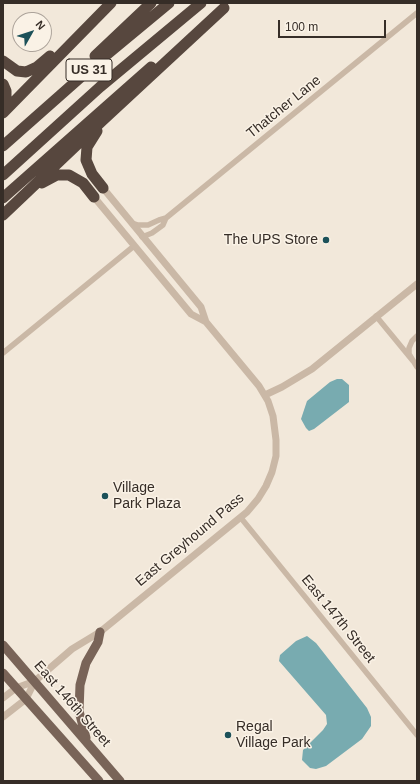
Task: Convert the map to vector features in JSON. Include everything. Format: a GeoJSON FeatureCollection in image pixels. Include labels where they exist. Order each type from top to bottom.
{"type":"FeatureCollection","features":[{"type":"Feature","properties":{"kind":"highway"},"geometry":{"type":"LineString","coordinates":[[3,113],[111,3]]}},
{"type":"Feature","properties":{"kind":"highway"},"geometry":{"type":"LineString","coordinates":[[7,142],[151,3]]}},
{"type":"Feature","properties":{"kind":"highway","name":"US 31"},"geometry":{"type":"LineString","coordinates":[[7,142],[99,61],[169,3]]}},
{"type":"Feature","properties":{"kind":"highway","name":"US 31"},"geometry":{"type":"LineString","coordinates":[[3,175],[100,88],[201,3]]}},
{"type":"Feature","properties":{"kind":"highway"},"geometry":{"type":"LineString","coordinates":[[3,215],[102,121],[228,6]]}},
{"type":"Feature","properties":{"kind":"highway"},"geometry":{"type":"LineString","coordinates":[[3,198],[142,74],[228,6]]}},
{"type":"Feature","properties":{"kind":"highway"},"geometry":{"type":"LineString","coordinates":[[3,61],[17,71],[26,72],[31,70],[88,26]]}},
{"type":"Feature","properties":{"kind":"highway"},"geometry":{"type":"LineString","coordinates":[[3,84],[6,91],[6,103],[3,110]]}},
{"type":"Feature","properties":{"kind":"highway"},"geometry":{"type":"LineString","coordinates":[[102,121],[87,147],[86,156],[89,168],[104,188]]}},
{"type":"Feature","properties":{"kind":"highway"},"geometry":{"type":"LineString","coordinates":[[3,215],[41,183],[57,175],[66,174],[74,177],[83,183],[94,197]]}},
{"type":"Feature","properties":{"kind":"main road"},"geometry":{"type":"LineString","coordinates":[[89,744],[83,730],[78,703],[80,685],[86,663],[98,642],[100,632]]}},
{"type":"Feature","properties":{"kind":"main road","name":"East 146th Street"},"geometry":{"type":"LineString","coordinates":[[3,645],[120,781]]}},
{"type":"Feature","properties":{"kind":"main road"},"geometry":{"type":"LineString","coordinates":[[3,673],[99,781]]}},
{"type":"Feature","properties":{"kind":"street","name":"Thatcher Lane"},"geometry":{"type":"LineString","coordinates":[[132,223],[138,225],[148,225],[166,218],[417,13]]}},
{"type":"Feature","properties":{"kind":"street","name":"East Greyhound Pass"},"geometry":{"type":"LineString","coordinates":[[35,681],[72,649],[100,632],[241,518],[253,506],[266,486],[272,472],[276,456],[274,424],[271,409],[265,395],[206,322],[201,308],[142,237],[104,188]]}},
{"type":"Feature","properties":{"kind":"street","name":"East Greyhound Pass"},"geometry":{"type":"LineString","coordinates":[[94,197],[191,314],[206,322]]}},
{"type":"Feature","properties":{"kind":"street","name":"Thatcher Lane"},"geometry":{"type":"LineString","coordinates":[[142,237],[152,233],[163,225],[166,218]]}},
{"type":"Feature","properties":{"kind":"street"},"geometry":{"type":"LineString","coordinates":[[3,353],[134,246]]}},
{"type":"Feature","properties":{"kind":"street"},"geometry":{"type":"LineString","coordinates":[[265,395],[282,387],[312,369],[417,284]]}},
{"type":"Feature","properties":{"kind":"street"},"geometry":{"type":"LineString","coordinates":[[376,316],[417,367]]}},
{"type":"Feature","properties":{"kind":"street"},"geometry":{"type":"LineString","coordinates":[[412,361],[408,348],[417,336]]}},
{"type":"Feature","properties":{"kind":"street","name":"East 147th Street"},"geometry":{"type":"LineString","coordinates":[[241,518],[417,735]]}},
{"type":"Feature","properties":{"kind":"street"},"geometry":{"type":"LineString","coordinates":[[3,698],[16,688],[35,681]]}},
{"type":"Feature","properties":{"kind":"street"},"geometry":{"type":"LineString","coordinates":[[3,717],[26,698],[35,681]]}},
{"type":"Feature","properties":{"kind":"water"},"geometry":{"type":"Polygon","coordinates":[[[337,379],[342,379],[349,385],[349,402],[314,429],[309,431],[301,419],[307,401],[330,382],[337,379]]]}},
{"type":"Feature","properties":{"kind":"water"},"geometry":{"type":"Polygon","coordinates":[[[307,636],[316,643],[367,708],[371,717],[371,726],[362,739],[326,766],[316,769],[310,768],[302,760],[303,750],[327,724],[326,715],[279,661],[280,655],[296,641],[307,636]]]}},
{"type":"Feature","properties":{"kind":"place","name":"The UPS Store"},"geometry":{"type":"Point","coordinates":[326,240]}},
{"type":"Feature","properties":{"kind":"place","name":"Village Park Plaza"},"geometry":{"type":"Point","coordinates":[105,496]}},
{"type":"Feature","properties":{"kind":"place","name":"Regal Village Park"},"geometry":{"type":"Point","coordinates":[228,735]}}]}
